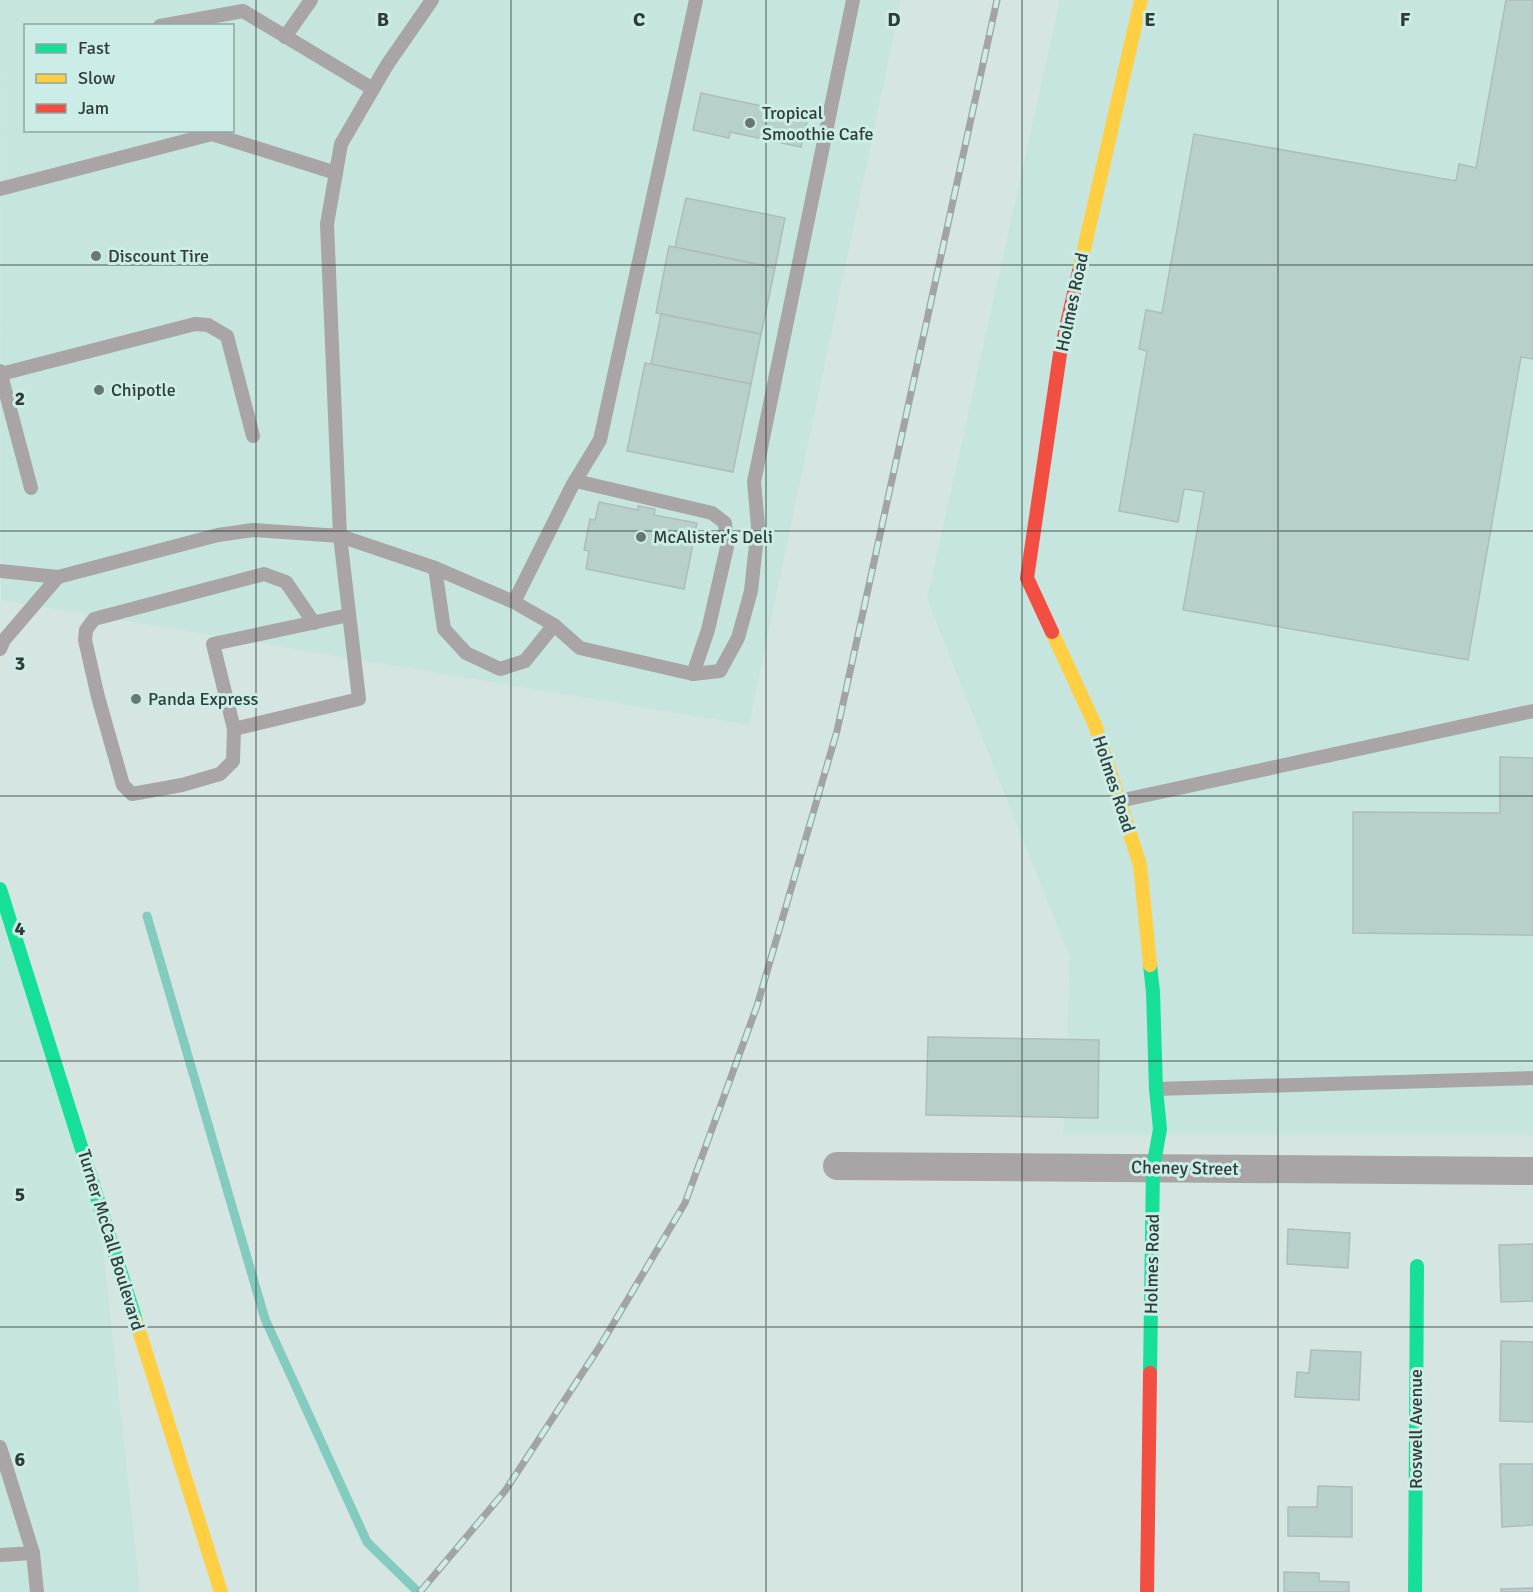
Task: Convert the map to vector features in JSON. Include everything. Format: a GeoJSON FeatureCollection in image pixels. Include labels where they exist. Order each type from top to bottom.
{"type":"FeatureCollection","features":[{"type":"Feature","properties":{"kind":"street","name":"Holmes Road"},"geometry":{"type":"LineString","coordinates":[[1141,0],[1060,354],[1027,578],[1095,725],[1140,865],[1153,992],[1156,1089],[1161,1129],[1153,1168],[1147,1592]]}},
{"type":"Feature","properties":{"kind":"street","name":"Turner McCall Boulevard"},"geometry":{"type":"LineString","coordinates":[[0,889],[221,1592]]}},
{"type":"Feature","properties":{"kind":"street","name":"Cheney Street"},"geometry":{"type":"LineString","coordinates":[[837,1166],[1533,1171]]}},
{"type":"Feature","properties":{"kind":"street","name":"Roswell Avenue"},"geometry":{"type":"LineString","coordinates":[[1415,1592],[1417,1266]]}},
{"type":"Feature","properties":{"kind":"lane"},"geometry":{"type":"LineString","coordinates":[[285,37],[311,0]]}},
{"type":"Feature","properties":{"kind":"lane"},"geometry":{"type":"LineString","coordinates":[[234,729],[358,699],[340,536],[327,224],[341,144],[373,89],[432,0]]}},
{"type":"Feature","properties":{"kind":"lane"},"geometry":{"type":"LineString","coordinates":[[514,602],[576,481],[600,440],[696,0]]}},
{"type":"Feature","properties":{"kind":"lane"},"geometry":{"type":"LineString","coordinates":[[0,571],[58,577],[218,535],[253,530],[340,536],[435,568],[514,602],[554,626],[580,648],[693,674],[720,671],[738,638],[752,591],[758,526],[754,482],[853,0]]}},
{"type":"Feature","properties":{"kind":"lane"},"geometry":{"type":"LineString","coordinates":[[168,24],[242,6],[285,37],[373,89]]}},
{"type":"Feature","properties":{"kind":"lane"},"geometry":{"type":"LineString","coordinates":[[0,189],[212,134],[336,173]]}},
{"type":"Feature","properties":{"kind":"lane"},"geometry":{"type":"LineString","coordinates":[[31,488],[0,373],[195,324],[207,325],[227,336],[253,436]]}},
{"type":"Feature","properties":{"kind":"lane"},"geometry":{"type":"LineString","coordinates":[[576,481],[712,513],[725,523],[727,547],[708,630],[693,674]]}},
{"type":"Feature","properties":{"kind":"lane"},"geometry":{"type":"LineString","coordinates":[[435,568],[444,629],[466,653],[500,669],[525,661],[554,626]]}},
{"type":"Feature","properties":{"kind":"lane"},"geometry":{"type":"LineString","coordinates":[[314,623],[286,582],[264,574],[94,619],[86,630],[85,640],[123,785],[132,794],[182,785],[220,774],[233,760],[234,729],[213,644],[314,623],[349,615]]}},
{"type":"Feature","properties":{"kind":"lane"},"geometry":{"type":"LineString","coordinates":[[0,649],[4,640],[58,577]]}},
{"type":"Feature","properties":{"kind":"lane"},"geometry":{"type":"LineString","coordinates":[[1119,801],[1533,711]]}},
{"type":"Feature","properties":{"kind":"lane"},"geometry":{"type":"LineString","coordinates":[[1156,1089],[1533,1078]]}},
{"type":"Feature","properties":{"kind":"lane"},"geometry":{"type":"LineString","coordinates":[[0,1447],[33,1553],[37,1592]]}},
{"type":"Feature","properties":{"kind":"lane"},"geometry":{"type":"LineString","coordinates":[[0,1556],[33,1553]]}},
{"type":"Feature","properties":{"kind":"shaded area"},"geometry":{"type":"Polygon","coordinates":[[[0,0],[901,0],[749,725],[1,600],[0,0]]]}},
{"type":"Feature","properties":{"kind":"shaded area"},"geometry":{"type":"Polygon","coordinates":[[[1060,0],[1533,0],[1533,1135],[1063,1135],[1070,958],[927,599],[1060,0]]]}},
{"type":"Feature","properties":{"kind":"shaded area"},"geometry":{"type":"Polygon","coordinates":[[[0,889],[97,1193],[140,1592],[0,1592],[0,889]]]}},
{"type":"Feature","properties":{"kind":"building"},"geometry":{"type":"Polygon","coordinates":[[[1506,0],[1533,0],[1533,359],[1521,357],[1468,660],[1183,610],[1204,492],[1184,489],[1178,522],[1119,511],[1147,351],[1139,349],[1146,310],[1162,313],[1194,134],[1456,181],[1459,164],[1476,168],[1506,0]]]}},
{"type":"Feature","properties":{"kind":"building","name":"Tropical Smoothie Cafe"},"geometry":{"type":"Polygon","coordinates":[[[701,93],[808,116],[801,147],[730,132],[729,138],[693,130],[701,93]]]}},
{"type":"Feature","properties":{"kind":"building"},"geometry":{"type":"Polygon","coordinates":[[[686,198],[785,218],[775,268],[675,247],[686,198]]]}},
{"type":"Feature","properties":{"kind":"building"},"geometry":{"type":"Polygon","coordinates":[[[669,246],[775,268],[761,334],[656,313],[669,246]]]}},
{"type":"Feature","properties":{"kind":"building"},"geometry":{"type":"Polygon","coordinates":[[[661,314],[761,334],[751,384],[651,364],[661,314]]]}},
{"type":"Feature","properties":{"kind":"building"},"geometry":{"type":"Polygon","coordinates":[[[645,363],[751,384],[733,472],[627,451],[645,363]]]}},
{"type":"Feature","properties":{"kind":"building","name":"McAlister's Deli"},"geometry":{"type":"Polygon","coordinates":[[[599,502],[638,510],[638,506],[655,509],[654,515],[697,523],[684,589],[586,569],[589,551],[584,550],[590,519],[595,520],[599,502]]]}},
{"type":"Feature","properties":{"kind":"building"},"geometry":{"type":"Polygon","coordinates":[[[1500,757],[1533,758],[1533,935],[1353,933],[1353,812],[1500,813],[1500,757]]]}},
{"type":"Feature","properties":{"kind":"building"},"geometry":{"type":"Polygon","coordinates":[[[928,1037],[1099,1040],[1098,1118],[926,1115],[928,1037]]]}},
{"type":"Feature","properties":{"kind":"building"},"geometry":{"type":"Polygon","coordinates":[[[1288,1229],[1350,1233],[1348,1268],[1287,1264],[1288,1229]]]}},
{"type":"Feature","properties":{"kind":"building"},"geometry":{"type":"Polygon","coordinates":[[[1533,1244],[1533,1301],[1501,1302],[1499,1245],[1533,1244]]]}},
{"type":"Feature","properties":{"kind":"building"},"geometry":{"type":"Polygon","coordinates":[[[1501,1341],[1533,1342],[1533,1422],[1500,1421],[1501,1341]]]}},
{"type":"Feature","properties":{"kind":"building"},"geometry":{"type":"Polygon","coordinates":[[[1311,1350],[1361,1352],[1359,1400],[1295,1397],[1297,1372],[1309,1373],[1311,1350]]]}},
{"type":"Feature","properties":{"kind":"building"},"geometry":{"type":"Polygon","coordinates":[[[1500,1464],[1533,1464],[1533,1525],[1502,1527],[1500,1464]]]}},
{"type":"Feature","properties":{"kind":"building"},"geometry":{"type":"Polygon","coordinates":[[[1318,1486],[1352,1487],[1352,1537],[1288,1536],[1288,1507],[1317,1507],[1318,1486]]]}},
{"type":"Feature","properties":{"kind":"building"},"geometry":{"type":"Polygon","coordinates":[[[1284,1572],[1319,1573],[1319,1581],[1349,1582],[1349,1592],[1284,1592],[1284,1572]]]}},
{"type":"Feature","properties":{"kind":"building"},"geometry":{"type":"Polygon","coordinates":[[[1533,1588],[1533,1592],[1501,1592],[1501,1589],[1533,1588]]]}},
{"type":"Feature","properties":{"kind":"waterway"},"geometry":{"type":"LineString","coordinates":[[147,916],[265,1319],[367,1542],[418,1592]]}},
{"type":"Feature","properties":{"kind":"railway"},"geometry":{"type":"LineString","coordinates":[[420,1592],[505,1491],[600,1346],[685,1203],[757,1006],[837,731],[997,0]]}},
{"type":"Feature","properties":{"kind":"traffic: fast"},"geometry":{"type":"LineString","coordinates":[[0,889],[136,1321]]}},
{"type":"Feature","properties":{"kind":"traffic: fast"},"geometry":{"type":"LineString","coordinates":[[1150,965],[1160,1129],[1153,1168],[1150,1373]]}},
{"type":"Feature","properties":{"kind":"traffic: fast"},"geometry":{"type":"LineString","coordinates":[[1415,1592],[1417,1266]]}},
{"type":"Feature","properties":{"kind":"traffic: slow"},"geometry":{"type":"LineString","coordinates":[[1079,271],[1141,0]]}},
{"type":"Feature","properties":{"kind":"traffic: slow"},"geometry":{"type":"LineString","coordinates":[[1052,632],[1095,725],[1140,865],[1150,965]]}},
{"type":"Feature","properties":{"kind":"traffic: slow"},"geometry":{"type":"LineString","coordinates":[[136,1321],[221,1592]]}},
{"type":"Feature","properties":{"kind":"traffic: jam"},"geometry":{"type":"LineString","coordinates":[[1052,632],[1027,578],[1060,354],[1079,271]]}},
{"type":"Feature","properties":{"kind":"traffic: jam"},"geometry":{"type":"LineString","coordinates":[[1147,1592],[1150,1373]]}},
{"type":"Feature","properties":{"kind":"place","name":"Tropical Smoothie Cafe"},"geometry":{"type":"Point","coordinates":[750,123]}},
{"type":"Feature","properties":{"kind":"place","name":"Discount Tire"},"geometry":{"type":"Point","coordinates":[96,256]}},
{"type":"Feature","properties":{"kind":"place","name":"Chipotle"},"geometry":{"type":"Point","coordinates":[99,390]}},
{"type":"Feature","properties":{"kind":"place","name":"McAlister's Deli"},"geometry":{"type":"Point","coordinates":[641,537]}},
{"type":"Feature","properties":{"kind":"place","name":"Panda Express"},"geometry":{"type":"Point","coordinates":[136,699]}}]}
